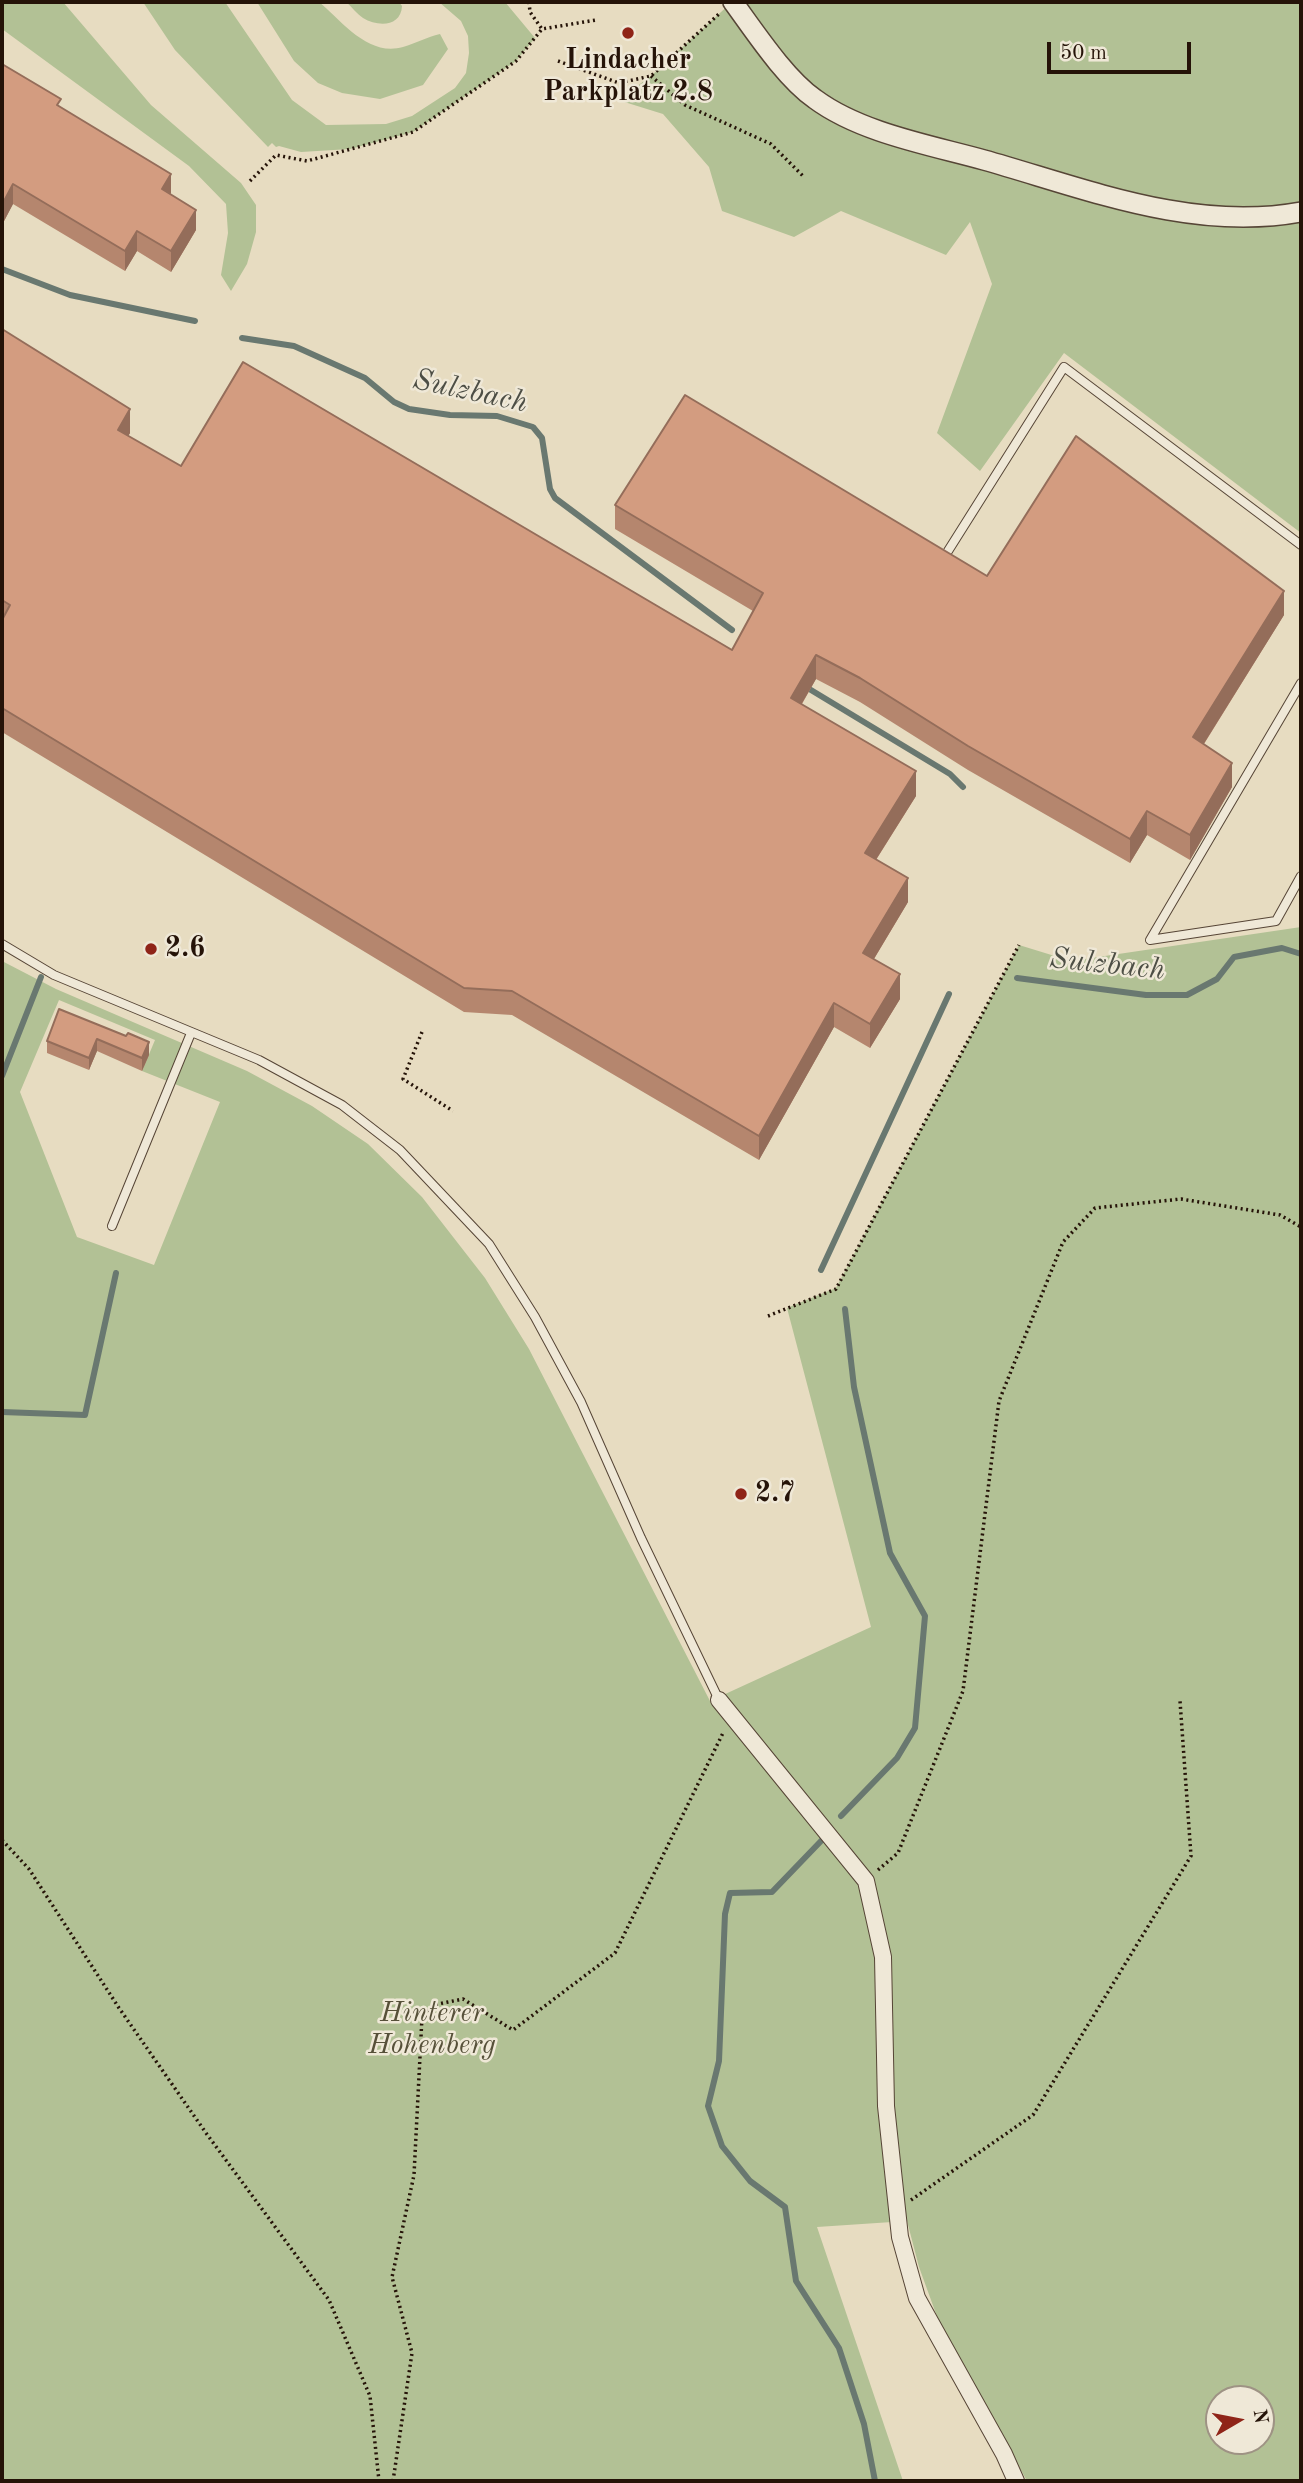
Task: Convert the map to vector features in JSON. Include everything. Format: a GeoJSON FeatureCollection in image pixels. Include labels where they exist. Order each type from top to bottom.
{"type":"FeatureCollection","features":[{"type":"Feature","properties":{"kind":"street"},"geometry":{"type":"LineString","coordinates":[[727,6],[814,99],[858,123],[1056,183],[1146,205],[1220,217],[1278,216],[1301,212]]}},
{"type":"Feature","properties":{"kind":"street"},"geometry":{"type":"LineString","coordinates":[[719,1700],[866,1881],[883,1957],[886,2106],[900,2237],[917,2298],[1004,2454],[1016,2481]]}},
{"type":"Feature","properties":{"kind":"lane"},"geometry":{"type":"LineString","coordinates":[[948,551],[1064,367],[1301,545]]}},
{"type":"Feature","properties":{"kind":"lane"},"geometry":{"type":"LineString","coordinates":[[1301,683],[1150,940],[1276,920],[1301,876]]}},
{"type":"Feature","properties":{"kind":"lane"},"geometry":{"type":"LineString","coordinates":[[2,944],[54,975],[259,1060],[342,1105],[400,1150],[489,1244],[535,1317],[581,1402],[641,1538],[719,1700]]}},
{"type":"Feature","properties":{"kind":"lane"},"geometry":{"type":"LineString","coordinates":[[112,1226],[191,1033]]}},
{"type":"Feature","properties":{"kind":"path"},"geometry":{"type":"LineString","coordinates":[[529,2],[530,12],[542,29]]}},
{"type":"Feature","properties":{"kind":"path"},"geometry":{"type":"LineString","coordinates":[[558,61],[620,83],[651,76],[727,6]]}},
{"type":"Feature","properties":{"kind":"path"},"geometry":{"type":"LineString","coordinates":[[250,181],[276,155],[307,161],[413,132],[516,61],[542,29],[596,20]]}},
{"type":"Feature","properties":{"kind":"path"},"geometry":{"type":"LineString","coordinates":[[651,76],[685,105],[771,144],[804,177]]}},
{"type":"Feature","properties":{"kind":"path"},"geometry":{"type":"LineString","coordinates":[[768,1316],[836,1289],[1019,945]]}},
{"type":"Feature","properties":{"kind":"path"},"geometry":{"type":"LineString","coordinates":[[422,1032],[403,1079],[453,1111]]}},
{"type":"Feature","properties":{"kind":"path"},"geometry":{"type":"LineString","coordinates":[[866,1881],[898,1853],[963,1691],[999,1401],[1063,1242],[1094,1209],[1181,1199],[1280,1215],[1301,1227]]}},
{"type":"Feature","properties":{"kind":"path"},"geometry":{"type":"LineString","coordinates":[[897,2209],[1033,2115],[1191,1856],[1180,1701]]}},
{"type":"Feature","properties":{"kind":"path"},"geometry":{"type":"LineString","coordinates":[[393,2481],[412,2353],[392,2277],[414,2175],[422,2017],[433,2005],[463,1998],[513,2030],[614,1953],[731,1717]]}},
{"type":"Feature","properties":{"kind":"path"},"geometry":{"type":"LineString","coordinates":[[2,1840],[29,1869],[119,2008],[198,2122],[329,2300],[370,2396],[379,2481]]}},
{"type":"Feature","properties":{"kind":"green space"},"geometry":{"type":"Polygon","coordinates":[[[2,2],[63,2],[151,105],[241,183],[256,205],[256,232],[247,264],[231,291],[221,275],[228,233],[226,204],[189,166],[2,29],[2,2]]]}},
{"type":"Feature","properties":{"kind":"green space"},"geometry":{"type":"Polygon","coordinates":[[[143,2],[225,2],[292,100],[326,125],[386,124],[412,116],[455,88],[466,73],[468,36],[461,21],[439,2],[505,2],[535,38],[516,61],[413,132],[350,149],[301,152],[276,147],[272,143],[268,147],[175,50],[143,2]]]}},
{"type":"Feature","properties":{"kind":"green space"},"geometry":{"type":"Polygon","coordinates":[[[257,2],[319,2],[356,35],[378,47],[403,47],[440,34],[448,49],[423,85],[380,99],[342,93],[318,83],[294,61],[257,2]]]}},
{"type":"Feature","properties":{"kind":"green space"},"geometry":{"type":"Polygon","coordinates":[[[346,2],[399,2],[402,6],[398,18],[382,24],[363,18],[346,2]]]}},
{"type":"Feature","properties":{"kind":"green space"},"geometry":{"type":"Polygon","coordinates":[[[732,2],[1301,2],[1301,533],[1064,353],[980,471],[937,433],[992,284],[970,222],[946,255],[841,211],[794,237],[722,211],[709,167],[663,114],[618,100],[651,76],[732,2]]]}},
{"type":"Feature","properties":{"kind":"green space","name":"Hinterer Hohenberg"},"geometry":{"type":"Polygon","coordinates":[[[1301,927],[1301,2481],[1027,2481],[939,2322],[919,2267],[907,2221],[817,2227],[903,2481],[2,2481],[2,961],[56,989],[247,1071],[312,1106],[368,1144],[422,1197],[485,1278],[529,1349],[710,1701],[871,1627],[787,1308],[836,1288],[1019,945],[1071,961],[1301,927]],[[59,1000],[20,1092],[77,1237],[154,1265],[220,1102],[142,1071],[155,1040],[59,1000]]]}},
{"type":"Feature","properties":{"kind":"building"},"geometry":{"type":"Polygon","coordinates":[[[2,64],[61,99],[57,105],[171,174],[162,189],[196,210],[171,251],[137,231],[125,251],[13,184],[2,202],[2,64]]]}},
{"type":"Feature","properties":{"kind":"building"},"geometry":{"type":"Polygon","coordinates":[[[2,329],[130,409],[118,430],[181,466],[243,362],[732,650],[763,593],[615,505],[685,395],[987,576],[1076,436],[1284,591],[1193,737],[1232,763],[1190,835],[1147,811],[1130,839],[968,746],[860,678],[816,655],[791,698],[916,771],[865,853],[908,878],[863,953],[900,974],[870,1024],[834,1003],[759,1136],[512,991],[464,988],[2,708],[2,620],[10,605],[2,600],[2,329]]]}},
{"type":"Feature","properties":{"kind":"building"},"geometry":{"type":"Polygon","coordinates":[[[59,1009],[126,1036],[128,1033],[149,1042],[142,1058],[97,1039],[89,1058],[47,1041],[59,1009]]]}},
{"type":"Feature","properties":{"kind":"waterway","name":"Sulzbach"},"geometry":{"type":"LineString","coordinates":[[2,269],[70,295],[195,321]]}},
{"type":"Feature","properties":{"kind":"waterway","name":"Sulzbach"},"geometry":{"type":"LineString","coordinates":[[242,338],[294,346],[365,378],[394,402],[409,409],[450,415],[497,416],[533,427],[542,438],[550,489],[555,498],[732,630]]}},
{"type":"Feature","properties":{"kind":"waterway","name":"Sulzbach"},"geometry":{"type":"LineString","coordinates":[[806,687],[950,774],[963,787]]}},
{"type":"Feature","properties":{"kind":"waterway","name":"Sulzbach"},"geometry":{"type":"LineString","coordinates":[[1017,978],[1146,995],[1187,995],[1217,979],[1234,957],[1282,948],[1301,954]]}},
{"type":"Feature","properties":{"kind":"waterway"},"geometry":{"type":"LineString","coordinates":[[2,1076],[41,977]]}},
{"type":"Feature","properties":{"kind":"waterway"},"geometry":{"type":"LineString","coordinates":[[821,1270],[949,994]]}},
{"type":"Feature","properties":{"kind":"waterway"},"geometry":{"type":"LineString","coordinates":[[2,1412],[85,1415],[116,1273]]}},
{"type":"Feature","properties":{"kind":"waterway"},"geometry":{"type":"LineString","coordinates":[[841,1816],[897,1758],[915,1728],[925,1616],[890,1553],[854,1387],[845,1309]]}},
{"type":"Feature","properties":{"kind":"waterway"},"geometry":{"type":"LineString","coordinates":[[822,1840],[772,1892],[730,1893],[725,1914],[719,2061],[708,2106],[722,2146],[750,2181],[785,2207],[796,2281],[839,2348],[864,2424],[875,2481]]}},
{"type":"Feature","properties":{"kind":"place","name":"Lindacher Parkplatz 2.8"},"geometry":{"type":"Point","coordinates":[628,33]}},
{"type":"Feature","properties":{"kind":"place","name":"2.6"},"geometry":{"type":"Point","coordinates":[151,949]}},
{"type":"Feature","properties":{"kind":"place","name":"2.7"},"geometry":{"type":"Point","coordinates":[741,1494]}}]}
